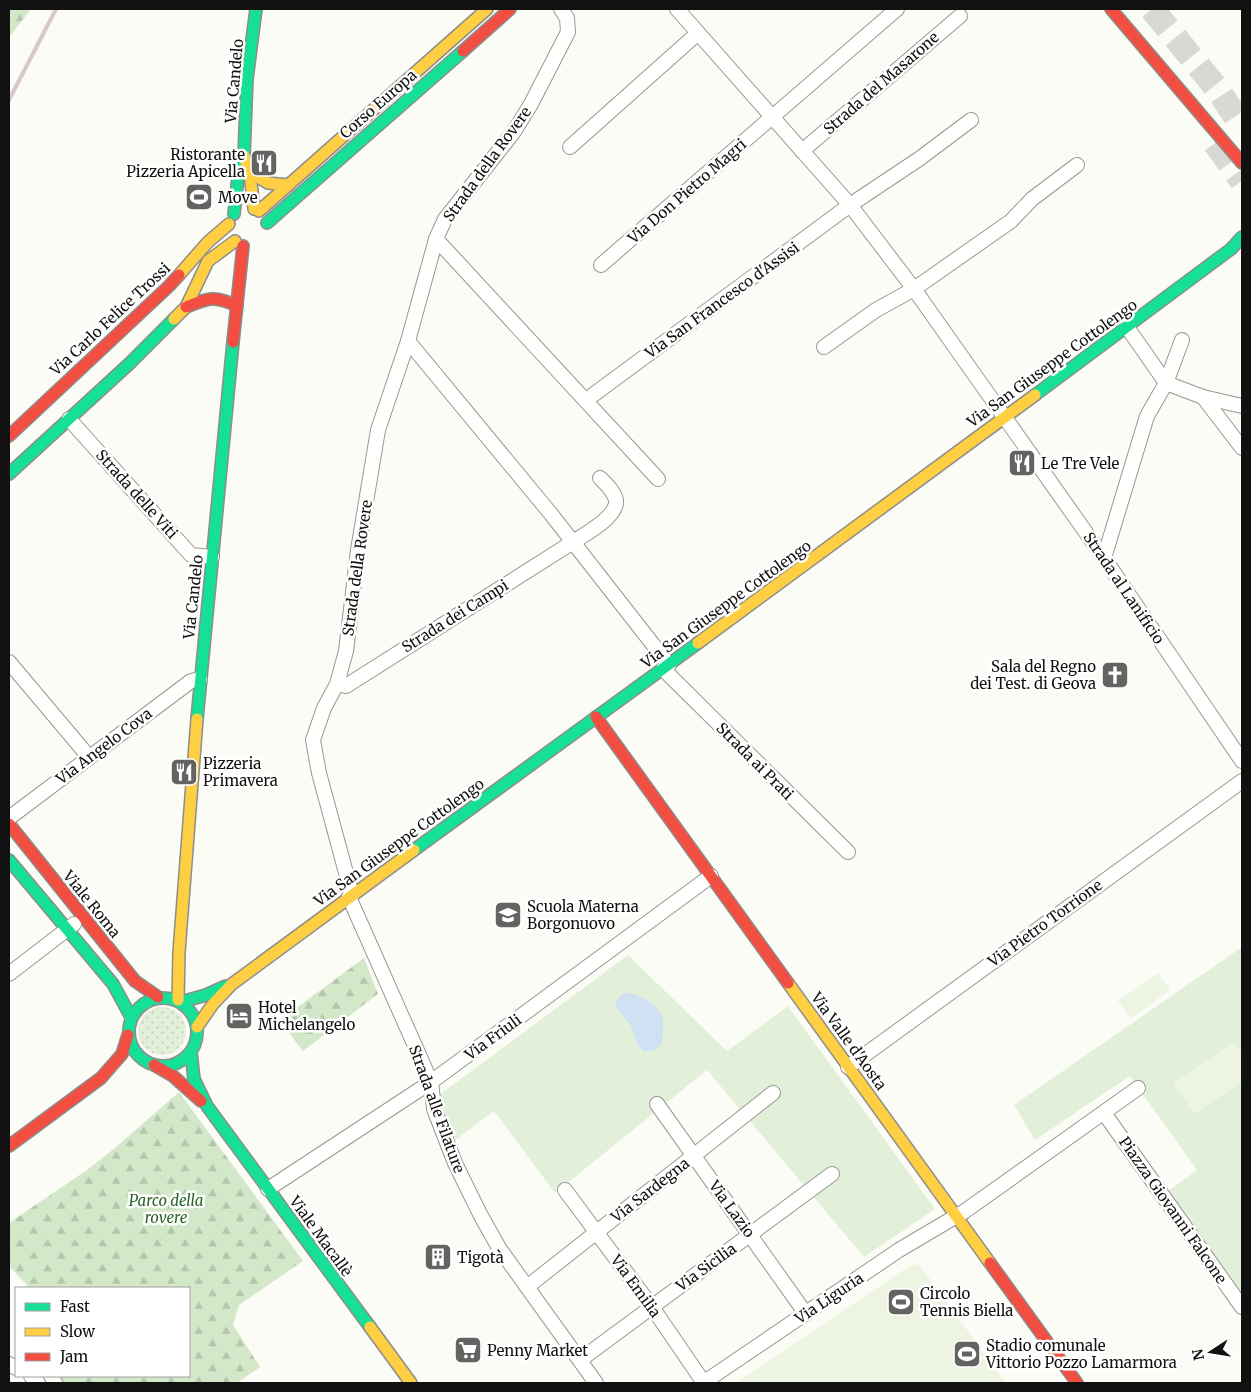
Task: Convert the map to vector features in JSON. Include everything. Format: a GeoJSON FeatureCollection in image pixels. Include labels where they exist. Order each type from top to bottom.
{"type":"FeatureCollection","features":[{"type":"Feature","properties":{"kind":"street","name":"Via Candelo"},"geometry":{"type":"LineString","coordinates":[[179,1001],[179,952],[200,679],[244,244],[230,233],[239,168],[244,156],[247,78],[256,9]]}},
{"type":"Feature","properties":{"kind":"street","name":"Corso Europa"},"geometry":{"type":"LineString","coordinates":[[257,210],[288,185],[487,9]]}},
{"type":"Feature","properties":{"kind":"street","name":"Corso Europa"},"geometry":{"type":"LineString","coordinates":[[267,229],[510,9]]}},
{"type":"Feature","properties":{"kind":"street","name":"Strada della Rovere"},"geometry":{"type":"LineString","coordinates":[[350,896],[319,772],[313,740],[324,708],[337,684],[346,651],[358,550],[378,430],[408,340],[436,239],[445,219],[513,133],[532,104],[568,32],[567,18],[561,9]]}},
{"type":"Feature","properties":{"kind":"street"},"geometry":{"type":"LineString","coordinates":[[677,9],[850,205],[914,289],[1005,416]]}},
{"type":"Feature","properties":{"kind":"street"},"geometry":{"type":"LineString","coordinates":[[773,117],[897,9]]}},
{"type":"Feature","properties":{"kind":"street"},"geometry":{"type":"LineString","coordinates":[[1111,9],[1242,163]]}},
{"type":"Feature","properties":{"kind":"street","name":"Strada del Masarone"},"geometry":{"type":"LineString","coordinates":[[802,151],[960,16]]}},
{"type":"Feature","properties":{"kind":"street"},"geometry":{"type":"LineString","coordinates":[[570,147],[698,33]]}},
{"type":"Feature","properties":{"kind":"street","name":"Via Don Pietro Magri"},"geometry":{"type":"LineString","coordinates":[[601,265],[773,117]]}},
{"type":"Feature","properties":{"kind":"street"},"geometry":{"type":"LineString","coordinates":[[850,205],[919,159],[971,120]]}},
{"type":"Feature","properties":{"kind":"street","name":"Via Candelo"},"geometry":{"type":"LineString","coordinates":[[244,156],[250,172],[257,210],[263,215],[267,229]]}},
{"type":"Feature","properties":{"kind":"street"},"geometry":{"type":"LineString","coordinates":[[824,348],[876,310],[914,289],[1011,221],[1032,198],[1077,165]]}},
{"type":"Feature","properties":{"kind":"street"},"geometry":{"type":"LineString","coordinates":[[250,172],[276,185],[288,185]]}},
{"type":"Feature","properties":{"kind":"street","name":"Via San Francesco d'Assisi"},"geometry":{"type":"LineString","coordinates":[[593,395],[850,205]]}},
{"type":"Feature","properties":{"kind":"street"},"geometry":{"type":"LineString","coordinates":[[232,219],[244,209],[257,210]]}},
{"type":"Feature","properties":{"kind":"street","name":"Via Carlo Felice Trossi"},"geometry":{"type":"LineString","coordinates":[[9,436],[167,287],[232,219]]}},
{"type":"Feature","properties":{"kind":"street","name":"Strada della Rovere"},"geometry":{"type":"LineString","coordinates":[[436,239],[658,480]]}},
{"type":"Feature","properties":{"kind":"street","name":"Via San Giuseppe Cottolengo"},"geometry":{"type":"LineString","coordinates":[[197,1027],[213,1004],[232,984],[666,667],[1240,242]]}},
{"type":"Feature","properties":{"kind":"street"},"geometry":{"type":"LineString","coordinates":[[9,474],[129,364],[186,307],[208,261],[244,244]]}},
{"type":"Feature","properties":{"kind":"street"},"geometry":{"type":"LineString","coordinates":[[186,307],[206,299],[220,297],[237,306]]}},
{"type":"Feature","properties":{"kind":"street"},"geometry":{"type":"LineString","coordinates":[[1127,327],[1166,383],[1203,397],[1242,406]]}},
{"type":"Feature","properties":{"kind":"street"},"geometry":{"type":"LineString","coordinates":[[408,340],[573,542],[666,667]]}},
{"type":"Feature","properties":{"kind":"street"},"geometry":{"type":"LineString","coordinates":[[1104,558],[1147,416],[1166,383],[1182,340]]}},
{"type":"Feature","properties":{"kind":"street"},"geometry":{"type":"LineString","coordinates":[[1203,397],[1242,448]]}},
{"type":"Feature","properties":{"kind":"street","name":"Strada al Lanificio"},"geometry":{"type":"LineString","coordinates":[[1005,416],[1242,761]]}},
{"type":"Feature","properties":{"kind":"street","name":"Strada delle Viti"},"geometry":{"type":"LineString","coordinates":[[69,418],[191,554],[212,556]]}},
{"type":"Feature","properties":{"kind":"street","name":"Strada dei Campi"},"geometry":{"type":"LineString","coordinates":[[337,684],[346,686],[573,542],[614,512],[616,501],[612,490],[600,478]]}},
{"type":"Feature","properties":{"kind":"street"},"geometry":{"type":"LineString","coordinates":[[9,662],[89,757]]}},
{"type":"Feature","properties":{"kind":"street","name":"Strada ai Prati"},"geometry":{"type":"LineString","coordinates":[[666,667],[848,852]]}},
{"type":"Feature","properties":{"kind":"street","name":"Via Angelo Cova"},"geometry":{"type":"LineString","coordinates":[[9,818],[191,681],[200,679]]}},
{"type":"Feature","properties":{"kind":"street","name":"Via Valle d'Aosta"},"geometry":{"type":"LineString","coordinates":[[596,717],[1077,1383]]}},
{"type":"Feature","properties":{"kind":"street","name":"Via Pietro Torrione"},"geometry":{"type":"LineString","coordinates":[[848,1066],[1242,781]]}},
{"type":"Feature","properties":{"kind":"street","name":"Viale Roma"},"geometry":{"type":"LineString","coordinates":[[9,824],[135,981],[161,997]]}},
{"type":"Feature","properties":{"kind":"street"},"geometry":{"type":"LineString","coordinates":[[9,860],[113,984],[131,1017]]}},
{"type":"Feature","properties":{"kind":"street","name":"Via Friuli"},"geometry":{"type":"LineString","coordinates":[[268,1188],[431,1082],[711,876]]}},
{"type":"Feature","properties":{"kind":"street","name":"Strada alle Filature"},"geometry":{"type":"LineString","coordinates":[[350,896],[431,1082],[434,1109],[465,1186],[499,1248],[596,1383]]}},
{"type":"Feature","properties":{"kind":"street"},"geometry":{"type":"LineString","coordinates":[[9,974],[84,916]]}},
{"type":"Feature","properties":{"kind":"street","name":"Via Candelo"},"geometry":{"type":"LineString","coordinates":[[161,997],[179,952]]}},
{"type":"Feature","properties":{"kind":"street","name":"Via San Giuseppe Cottolengo"},"geometry":{"type":"LineString","coordinates":[[179,1001],[206,995],[232,984]]}},
{"type":"Feature","properties":{"kind":"street"},"geometry":{"type":"LineString","coordinates":[[9,1146],[100,1078],[122,1054],[131,1017],[147,1001],[161,997],[179,1001],[189,1009],[197,1027],[197,1036],[191,1052],[184,1059],[164,1066],[150,1063],[137,1055],[131,1046],[128,1035]]}},
{"type":"Feature","properties":{"kind":"street","name":"Viale Macallè"},"geometry":{"type":"LineString","coordinates":[[191,1052],[194,1079],[207,1106],[411,1383]]}},
{"type":"Feature","properties":{"kind":"street"},"geometry":{"type":"LineString","coordinates":[[100,1078],[127,1067],[150,1063]]}},
{"type":"Feature","properties":{"kind":"street","name":"Viale Macallè"},"geometry":{"type":"LineString","coordinates":[[150,1063],[173,1076],[207,1106]]}},
{"type":"Feature","properties":{"kind":"street"},"geometry":{"type":"LineString","coordinates":[[956,1215],[965,1211],[1138,1088]]}},
{"type":"Feature","properties":{"kind":"street","name":"Via Sardegna"},"geometry":{"type":"LineString","coordinates":[[527,1287],[774,1093]]}},
{"type":"Feature","properties":{"kind":"street","name":"Via Lazio"},"geometry":{"type":"LineString","coordinates":[[657,1104],[806,1314]]}},
{"type":"Feature","properties":{"kind":"street","name":"Piazza Giovanni Falcone"},"geometry":{"type":"LineString","coordinates":[[1104,1113],[1242,1308]]}},
{"type":"Feature","properties":{"kind":"street","name":"Via Sicilia"},"geometry":{"type":"LineString","coordinates":[[580,1360],[832,1174]]}},
{"type":"Feature","properties":{"kind":"street","name":"Via Emilia"},"geometry":{"type":"LineString","coordinates":[[565,1190],[652,1307],[704,1383]]}},
{"type":"Feature","properties":{"kind":"street","name":"Via Liguria"},"geometry":{"type":"LineString","coordinates":[[704,1383],[899,1250],[933,1231],[956,1215]]}},
{"type":"Feature","properties":{"kind":"green space"},"geometry":{"type":"Polygon","coordinates":[[[9,9],[31,9],[11,35],[9,33],[9,9]]]}},
{"type":"Feature","properties":{"kind":"green space"},"geometry":{"type":"Polygon","coordinates":[[[1242,947],[1242,1299],[1167,1192],[1197,1170],[1130,1076],[1035,1140],[1014,1105],[1242,947]]]}},
{"type":"Feature","properties":{"kind":"green space"},"geometry":{"type":"Polygon","coordinates":[[[628,955],[727,1051],[788,1006],[935,1209],[864,1257],[707,1070],[555,1193],[494,1111],[454,1141],[435,1098],[628,955]]]}},
{"type":"Feature","properties":{"kind":"green space"},"geometry":{"type":"Polygon","coordinates":[[[364,958],[378,994],[303,1051],[280,1020],[364,958]]]}},
{"type":"Feature","properties":{"kind":"green space"},"geometry":{"type":"Polygon","coordinates":[[[1158,973],[1170,990],[1131,1019],[1118,1001],[1158,973]]]}},
{"type":"Feature","properties":{"kind":"green space"},"geometry":{"type":"Polygon","coordinates":[[[162,1007],[171,1009],[179,1014],[184,1022],[186,1031],[184,1040],[179,1048],[171,1053],[162,1055],[153,1053],[145,1048],[140,1040],[138,1031],[140,1022],[145,1014],[153,1009],[162,1007]]]}},
{"type":"Feature","properties":{"kind":"green space"},"geometry":{"type":"Polygon","coordinates":[[[1234,1042],[1242,1053],[1242,1082],[1195,1114],[1173,1083],[1234,1042]]]}},
{"type":"Feature","properties":{"kind":"green space","name":"Parco della rovere"},"geometry":{"type":"Polygon","coordinates":[[[179,1092],[303,1261],[239,1305],[233,1325],[260,1367],[237,1383],[63,1383],[59,1377],[190,1377],[190,1287],[26,1287],[27,1285],[9,1266],[9,1223],[87,1170],[179,1092]]]}},
{"type":"Feature","properties":{"kind":"green space","name":"Circolo Tennis Biella"},"geometry":{"type":"Polygon","coordinates":[[[916,1264],[921,1267],[1006,1383],[736,1383],[911,1265],[916,1264]]]}},
{"type":"Feature","properties":{"kind":"water"},"geometry":{"type":"Polygon","coordinates":[[[628,993],[648,1001],[660,1012],[663,1023],[662,1044],[654,1050],[644,1052],[638,1046],[630,1024],[615,1007],[619,997],[628,993]]]}},
{"type":"Feature","properties":{"kind":"tunnel"},"geometry":{"type":"LineString","coordinates":[[1152,9],[1218,90],[1242,126]]}},
{"type":"Feature","properties":{"kind":"tunnel"},"geometry":{"type":"LineString","coordinates":[[1215,143],[1242,181]]}},
{"type":"Feature","properties":{"kind":"railway"},"geometry":{"type":"LineString","coordinates":[[9,100],[56,9]]}},
{"type":"Feature","properties":{"kind":"traffic: fast"},"geometry":{"type":"LineString","coordinates":[[234,214],[239,168],[244,156],[247,79],[256,9]]}},
{"type":"Feature","properties":{"kind":"traffic: fast"},"geometry":{"type":"LineString","coordinates":[[267,223],[463,51]]}},
{"type":"Feature","properties":{"kind":"traffic: fast"},"geometry":{"type":"LineString","coordinates":[[1035,395],[1231,249],[1242,237]]}},
{"type":"Feature","properties":{"kind":"traffic: fast"},"geometry":{"type":"LineString","coordinates":[[9,474],[129,364],[174,319]]}},
{"type":"Feature","properties":{"kind":"traffic: fast"},"geometry":{"type":"LineString","coordinates":[[197,719],[233,342]]}},
{"type":"Feature","properties":{"kind":"traffic: fast"},"geometry":{"type":"LineString","coordinates":[[414,850],[698,643]]}},
{"type":"Feature","properties":{"kind":"traffic: fast"},"geometry":{"type":"LineString","coordinates":[[9,860],[113,984],[131,1017]]}},
{"type":"Feature","properties":{"kind":"traffic: fast"},"geometry":{"type":"LineString","coordinates":[[181,1002],[206,995],[226,986]]}},
{"type":"Feature","properties":{"kind":"traffic: fast"},"geometry":{"type":"LineString","coordinates":[[156,998],[170,998],[182,1003],[192,1013],[197,1025],[197,1032],[197,1039],[192,1051],[182,1061],[170,1066],[156,1066],[144,1061],[134,1051],[129,1039],[129,1025],[134,1013],[144,1003],[156,998]]}},
{"type":"Feature","properties":{"kind":"traffic: fast"},"geometry":{"type":"LineString","coordinates":[[191,1052],[194,1079],[207,1106],[370,1327]]}},
{"type":"Feature","properties":{"kind":"traffic: slow"},"geometry":{"type":"LineString","coordinates":[[259,211],[487,9]]}},
{"type":"Feature","properties":{"kind":"traffic: slow"},"geometry":{"type":"LineString","coordinates":[[244,156],[250,174],[254,209]]}},
{"type":"Feature","properties":{"kind":"traffic: slow"},"geometry":{"type":"LineString","coordinates":[[250,172],[268,183],[288,185]]}},
{"type":"Feature","properties":{"kind":"traffic: slow"},"geometry":{"type":"LineString","coordinates":[[179,275],[208,242],[229,224]]}},
{"type":"Feature","properties":{"kind":"traffic: slow"},"geometry":{"type":"LineString","coordinates":[[174,319],[186,307],[208,261],[235,241]]}},
{"type":"Feature","properties":{"kind":"traffic: slow"},"geometry":{"type":"LineString","coordinates":[[698,643],[1035,395]]}},
{"type":"Feature","properties":{"kind":"traffic: slow"},"geometry":{"type":"LineString","coordinates":[[178,1000],[179,952],[197,719]]}},
{"type":"Feature","properties":{"kind":"traffic: slow"},"geometry":{"type":"LineString","coordinates":[[197,1027],[213,1004],[232,984],[414,850]]}},
{"type":"Feature","properties":{"kind":"traffic: slow"},"geometry":{"type":"LineString","coordinates":[[788,983],[990,1263]]}},
{"type":"Feature","properties":{"kind":"traffic: slow"},"geometry":{"type":"LineString","coordinates":[[370,1327],[411,1383]]}},
{"type":"Feature","properties":{"kind":"traffic: jam"},"geometry":{"type":"LineString","coordinates":[[463,51],[510,9]]}},
{"type":"Feature","properties":{"kind":"traffic: jam"},"geometry":{"type":"LineString","coordinates":[[1111,9],[1242,163]]}},
{"type":"Feature","properties":{"kind":"traffic: jam"},"geometry":{"type":"LineString","coordinates":[[233,342],[243,246]]}},
{"type":"Feature","properties":{"kind":"traffic: jam"},"geometry":{"type":"LineString","coordinates":[[9,436],[179,275]]}},
{"type":"Feature","properties":{"kind":"traffic: jam"},"geometry":{"type":"LineString","coordinates":[[186,307],[212,299],[223,300],[237,306]]}},
{"type":"Feature","properties":{"kind":"traffic: jam"},"geometry":{"type":"LineString","coordinates":[[596,717],[788,983]]}},
{"type":"Feature","properties":{"kind":"traffic: jam"},"geometry":{"type":"LineString","coordinates":[[9,824],[135,981],[158,997]]}},
{"type":"Feature","properties":{"kind":"traffic: jam"},"geometry":{"type":"LineString","coordinates":[[9,1146],[101,1078],[122,1054],[128,1035]]}},
{"type":"Feature","properties":{"kind":"traffic: jam"},"geometry":{"type":"LineString","coordinates":[[154,1065],[173,1076],[201,1101]]}},
{"type":"Feature","properties":{"kind":"traffic: jam"},"geometry":{"type":"LineString","coordinates":[[990,1263],[1077,1383]]}},
{"type":"Feature","properties":{"kind":"place","name":"Ristorante Pizzeria Apicella"},"geometry":{"type":"Point","coordinates":[264,163]}},
{"type":"Feature","properties":{"kind":"place","name":"Move"},"geometry":{"type":"Point","coordinates":[199,197]}},
{"type":"Feature","properties":{"kind":"place","name":"Le Tre Vele"},"geometry":{"type":"Point","coordinates":[1022,463]}},
{"type":"Feature","properties":{"kind":"place","name":"Sala del Regno dei Test. di Geova"},"geometry":{"type":"Point","coordinates":[1115,675]}},
{"type":"Feature","properties":{"kind":"place","name":"Pizzeria Primavera"},"geometry":{"type":"Point","coordinates":[184,772]}},
{"type":"Feature","properties":{"kind":"place","name":"Scuola Materna Borgonuovo"},"geometry":{"type":"Point","coordinates":[508,915]}},
{"type":"Feature","properties":{"kind":"place","name":"Hotel Michelangelo"},"geometry":{"type":"Point","coordinates":[239,1016]}},
{"type":"Feature","properties":{"kind":"place","name":"Tigotà"},"geometry":{"type":"Point","coordinates":[438,1257]}},
{"type":"Feature","properties":{"kind":"place","name":"Circolo Tennis Biella"},"geometry":{"type":"Point","coordinates":[901,1302]}},
{"type":"Feature","properties":{"kind":"place","name":"Penny Market"},"geometry":{"type":"Point","coordinates":[468,1350]}},
{"type":"Feature","properties":{"kind":"place","name":"Stadio comunale Vittorio Pozzo Lamarmora"},"geometry":{"type":"Point","coordinates":[967,1354]}}]}
